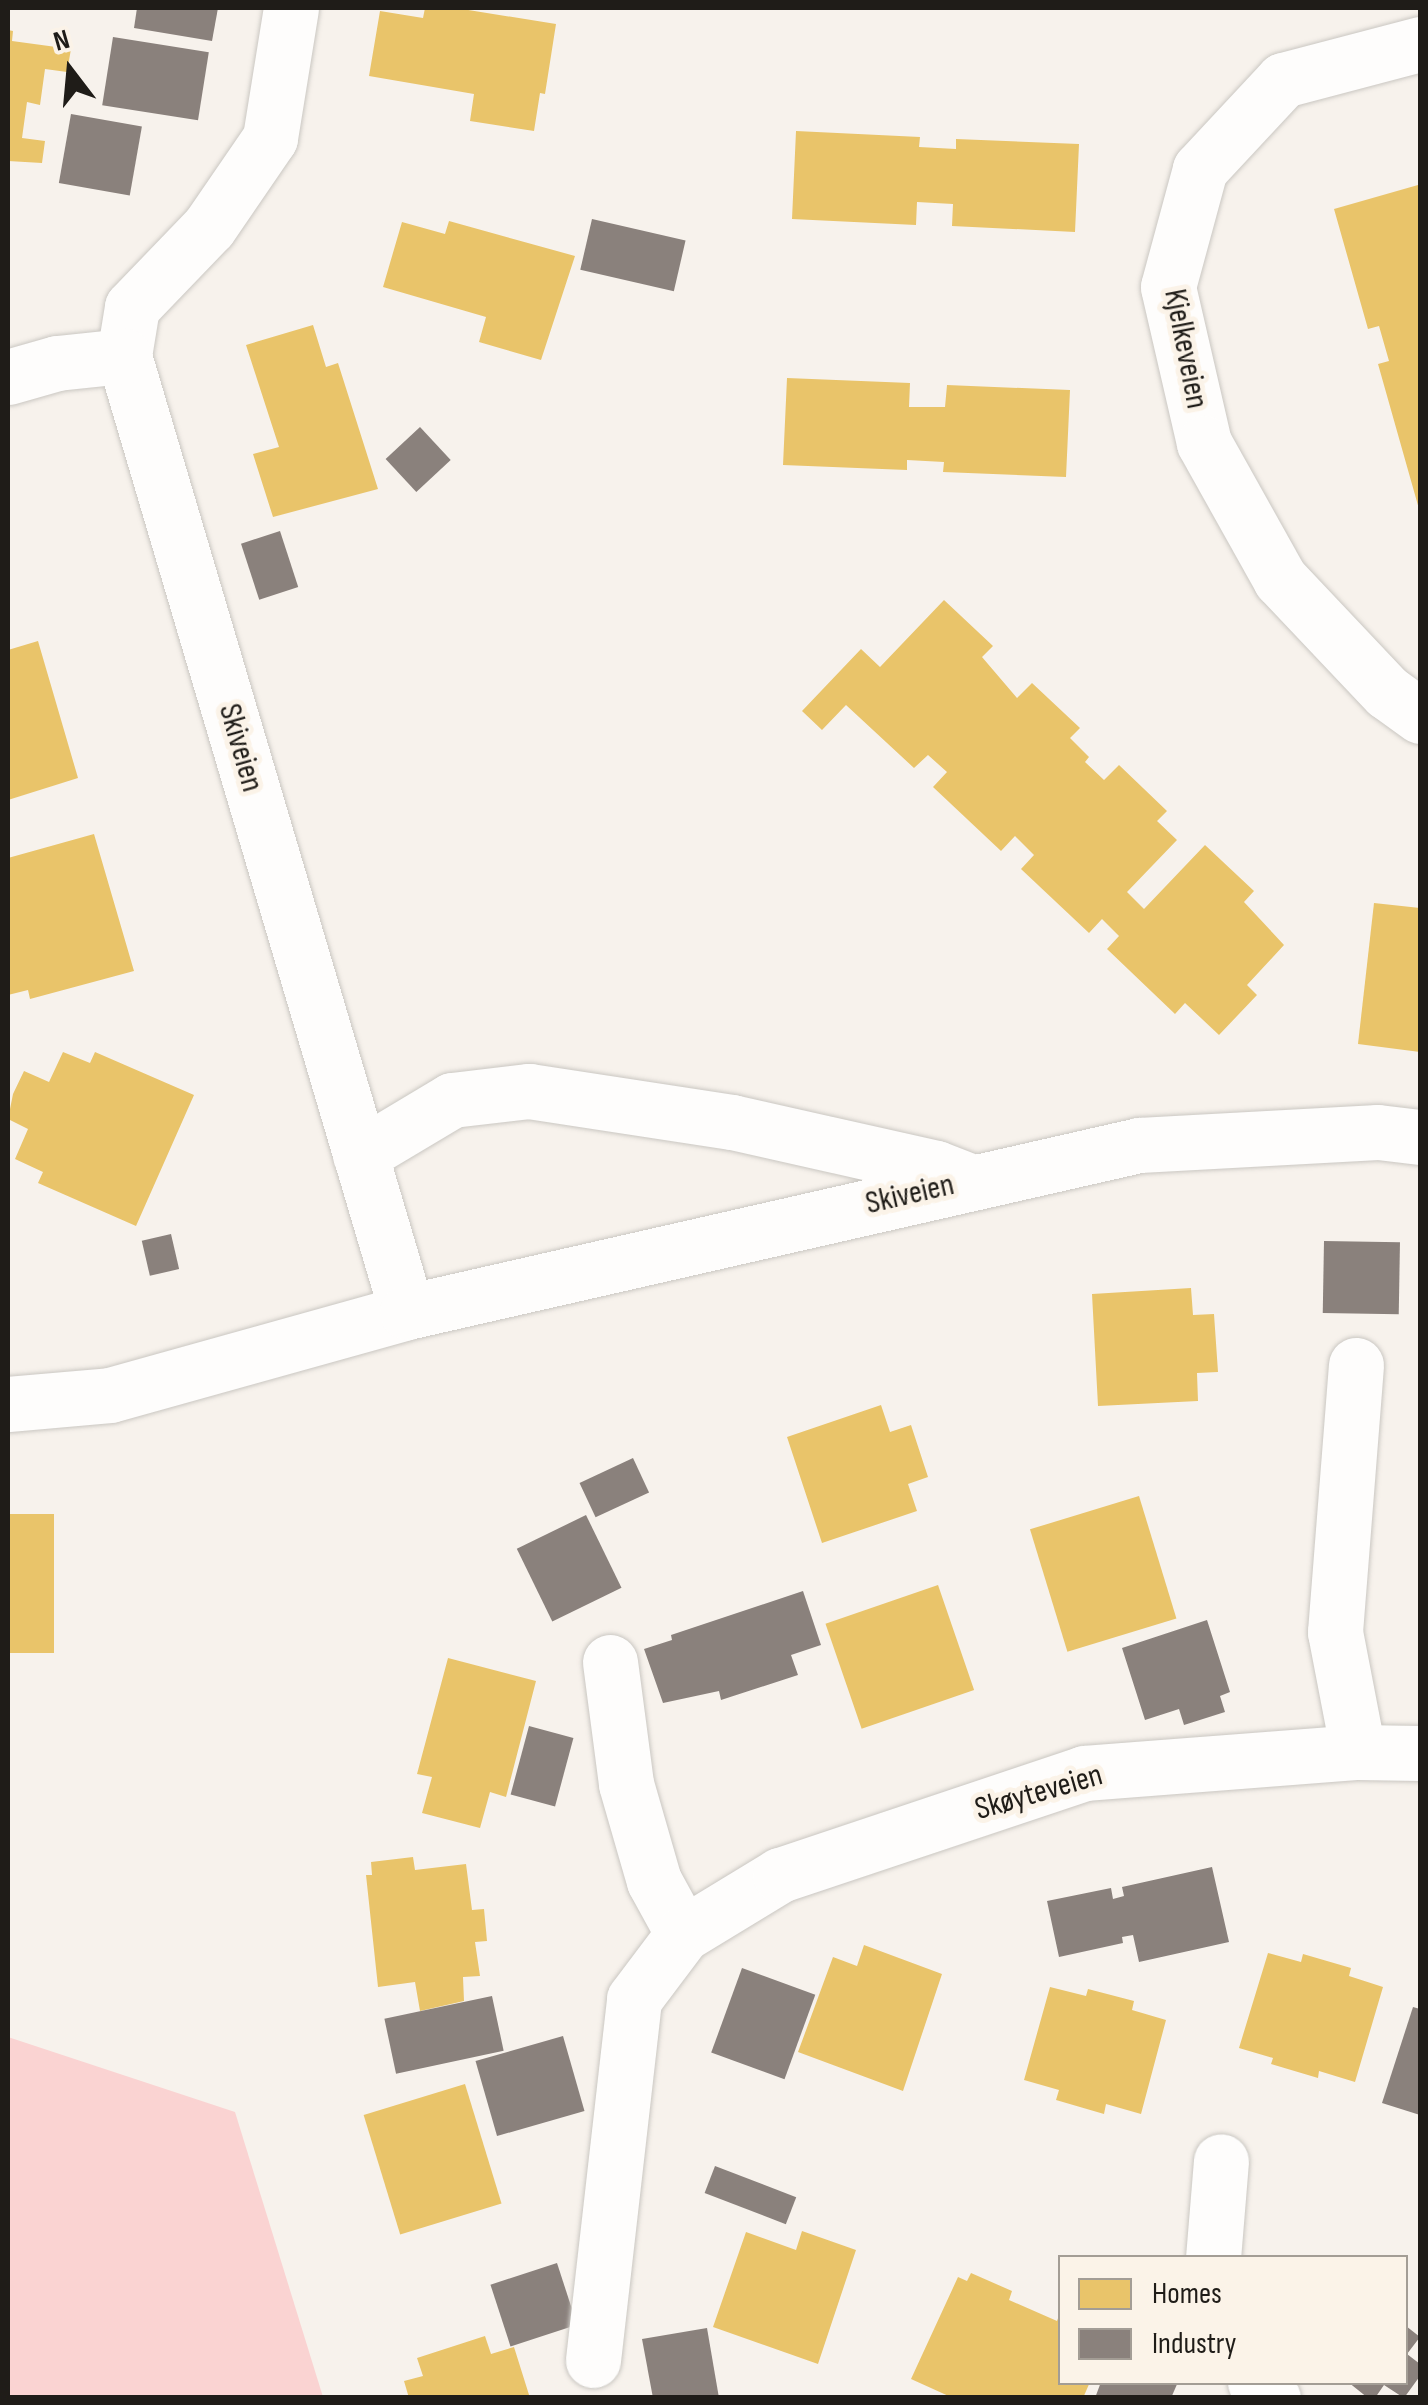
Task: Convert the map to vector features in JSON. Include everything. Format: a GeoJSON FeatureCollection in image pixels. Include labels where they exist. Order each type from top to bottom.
{"type":"FeatureCollection","features":[{"type":"Feature","properties":{"kind":"street","name":"Skiveien"},"geometry":{"type":"LineString","coordinates":[[291,8],[270,138],[209,228],[132,307],[124,356],[407,1312]]}},
{"type":"Feature","properties":{"kind":"street","name":"Kjelkeveien"},"geometry":{"type":"LineString","coordinates":[[1420,44],[1283,80],[1200,170],[1168,288],[1204,443],[1280,579],[1387,692],[1420,716]]}},
{"type":"Feature","properties":{"kind":"street"},"geometry":{"type":"LineString","coordinates":[[8,377],[56,363],[124,356]]}},
{"type":"Feature","properties":{"kind":"street"},"geometry":{"type":"LineString","coordinates":[[360,1155],[452,1100],[529,1092],[732,1122],[936,1168],[970,1182]]}},
{"type":"Feature","properties":{"kind":"street","name":"Skiveien"},"geometry":{"type":"LineString","coordinates":[[8,1404],[110,1395],[407,1312],[1139,1145],[1378,1132],[1420,1137]]}},
{"type":"Feature","properties":{"kind":"street"},"geometry":{"type":"LineString","coordinates":[[1356,1365],[1335,1632],[1358,1752]]}},
{"type":"Feature","properties":{"kind":"street"},"geometry":{"type":"LineString","coordinates":[[610,1662],[626,1784],[654,1880],[683,1934]]}},
{"type":"Feature","properties":{"kind":"street","name":"Skøyteveien"},"geometry":{"type":"LineString","coordinates":[[593,2360],[634,1999],[683,1934],[780,1875],[1084,1773],[1358,1752],[1420,1753]]}},
{"type":"Feature","properties":{"kind":"street"},"geometry":{"type":"LineString","coordinates":[[1213,2255],[1221,2161]]}},
{"type":"Feature","properties":{"kind":"shaded area"},"geometry":{"type":"Polygon","coordinates":[[[8,2037],[235,2112],[323,2397],[8,2397],[8,2037]]]}},
{"type":"Feature","properties":{"kind":"building: Homes"},"geometry":{"type":"Polygon","coordinates":[[[425,8],[456,8],[556,24],[545,94],[540,93],[534,131],[470,121],[474,94],[369,76],[380,11],[423,18],[425,8]]]}},
{"type":"Feature","properties":{"kind":"building: Homes"},"geometry":{"type":"Polygon","coordinates":[[[8,30],[13,31],[12,41],[71,49],[67,72],[45,69],[40,105],[27,102],[22,138],[45,141],[42,163],[8,161],[8,30]]]}},
{"type":"Feature","properties":{"kind":"building: Homes"},"geometry":{"type":"Polygon","coordinates":[[[796,131],[920,137],[919,147],[956,149],[956,139],[1079,144],[1075,232],[952,226],[953,204],[917,202],[916,225],[792,219],[796,131]]]}},
{"type":"Feature","properties":{"kind":"building: Homes"},"geometry":{"type":"Polygon","coordinates":[[[1418,185],[1419,509],[1378,364],[1389,361],[1379,326],[1368,329],[1334,209],[1418,185]]]}},
{"type":"Feature","properties":{"kind":"building: Homes"},"geometry":{"type":"Polygon","coordinates":[[[449,221],[575,256],[541,360],[479,342],[486,317],[383,287],[402,222],[445,234],[449,221]]]}},
{"type":"Feature","properties":{"kind":"building: Homes"},"geometry":{"type":"Polygon","coordinates":[[[313,325],[326,367],[338,363],[378,489],[273,517],[253,454],[279,447],[246,345],[313,325]]]}},
{"type":"Feature","properties":{"kind":"building: Homes"},"geometry":{"type":"Polygon","coordinates":[[[787,378],[910,383],[909,407],[945,407],[947,385],[1070,390],[1066,477],[943,472],[944,462],[907,460],[907,470],[783,465],[787,378]]]}},
{"type":"Feature","properties":{"kind":"building: Homes"},"geometry":{"type":"Polygon","coordinates":[[[944,600],[993,646],[982,657],[1017,698],[1032,683],[1080,728],[1070,738],[1089,757],[1085,762],[1104,780],[1119,765],[1167,811],[1157,821],[1177,840],[1127,892],[1144,909],[1205,845],[1254,891],[1244,902],[1284,945],[1247,985],[1257,995],[1219,1035],[1185,1003],[1175,1014],[1107,949],[1119,936],[1102,919],[1089,933],[1021,869],[1034,855],[1015,836],[1001,851],[933,787],[947,772],[928,755],[914,768],[846,705],[822,730],[802,711],[861,649],[880,667],[944,600]]]}},
{"type":"Feature","properties":{"kind":"building: Homes"},"geometry":{"type":"Polygon","coordinates":[[[38,641],[78,778],[8,800],[8,650],[38,641]]]}},
{"type":"Feature","properties":{"kind":"building: Homes"},"geometry":{"type":"Polygon","coordinates":[[[94,834],[134,971],[30,999],[28,990],[8,995],[8,858],[94,834]]]}},
{"type":"Feature","properties":{"kind":"building: Homes"},"geometry":{"type":"Polygon","coordinates":[[[1374,903],[1420,908],[1420,1052],[1358,1044],[1374,903]]]}},
{"type":"Feature","properties":{"kind":"building: Homes"},"geometry":{"type":"Polygon","coordinates":[[[63,1052],[90,1063],[95,1052],[194,1095],[136,1226],[38,1183],[43,1172],[15,1159],[28,1129],[8,1119],[13,1094],[24,1071],[49,1082],[63,1052]]]}},
{"type":"Feature","properties":{"kind":"building: Homes"},"geometry":{"type":"Polygon","coordinates":[[[1191,1288],[1193,1315],[1214,1314],[1218,1372],[1197,1373],[1198,1401],[1098,1406],[1092,1294],[1191,1288]]]}},
{"type":"Feature","properties":{"kind":"building: Homes"},"geometry":{"type":"Polygon","coordinates":[[[881,1405],[890,1432],[911,1425],[928,1477],[908,1484],[917,1511],[822,1543],[787,1437],[881,1405]]]}},
{"type":"Feature","properties":{"kind":"building: Homes"},"geometry":{"type":"Polygon","coordinates":[[[1139,1496],[1176,1618],[1067,1652],[1030,1529],[1139,1496]]]}},
{"type":"Feature","properties":{"kind":"building: Homes"},"geometry":{"type":"Polygon","coordinates":[[[8,1514],[54,1514],[54,1653],[8,1653],[8,1514]]]}},
{"type":"Feature","properties":{"kind":"building: Homes"},"geometry":{"type":"Polygon","coordinates":[[[938,1585],[974,1690],[862,1729],[825,1624],[938,1585]]]}},
{"type":"Feature","properties":{"kind":"building: Homes"},"geometry":{"type":"Polygon","coordinates":[[[448,1658],[536,1681],[506,1797],[490,1792],[480,1828],[422,1813],[432,1777],[417,1774],[448,1658]]]}},
{"type":"Feature","properties":{"kind":"building: Homes"},"geometry":{"type":"Polygon","coordinates":[[[413,1857],[415,1870],[466,1864],[472,1910],[484,1909],[487,1941],[475,1942],[480,1976],[463,1977],[464,2001],[420,2011],[415,1982],[378,1987],[366,1875],[372,1875],[371,1862],[413,1857]]]}},
{"type":"Feature","properties":{"kind":"building: Homes"},"geometry":{"type":"Polygon","coordinates":[[[864,1945],[942,1974],[903,2091],[798,2052],[833,1957],[857,1966],[864,1945]]]}},
{"type":"Feature","properties":{"kind":"building: Homes"},"geometry":{"type":"Polygon","coordinates":[[[1268,1953],[1301,1962],[1303,1954],[1351,1968],[1349,1976],[1383,1987],[1355,2082],[1319,2071],[1318,2078],[1271,2064],[1273,2058],[1239,2048],[1268,1953]]]}},
{"type":"Feature","properties":{"kind":"building: Homes"},"geometry":{"type":"Polygon","coordinates":[[[1050,1987],[1086,1996],[1088,1989],[1134,2001],[1132,2010],[1166,2020],[1141,2114],[1106,2104],[1104,2114],[1056,2100],[1059,2090],[1024,2080],[1050,1987]]]}},
{"type":"Feature","properties":{"kind":"building: Homes"},"geometry":{"type":"Polygon","coordinates":[[[465,2084],[502,2204],[400,2235],[364,2115],[465,2084]]]}},
{"type":"Feature","properties":{"kind":"building: Homes"},"geometry":{"type":"Polygon","coordinates":[[[802,2231],[856,2250],[818,2364],[713,2327],[746,2232],[796,2250],[802,2231]]]}},
{"type":"Feature","properties":{"kind":"building: Homes"},"geometry":{"type":"Polygon","coordinates":[[[971,2273],[1012,2291],[1009,2300],[1058,2318],[1058,2385],[1089,2385],[1083,2398],[953,2398],[911,2379],[958,2277],[967,2281],[971,2273]]]}},
{"type":"Feature","properties":{"kind":"building: Homes"},"geometry":{"type":"Polygon","coordinates":[[[485,2336],[491,2354],[514,2347],[530,2398],[409,2398],[404,2381],[423,2376],[417,2358],[485,2336]]]}},
{"type":"Feature","properties":{"kind":"building: Industry"},"geometry":{"type":"Polygon","coordinates":[[[137,8],[218,8],[212,41],[134,28],[137,8]]]}},
{"type":"Feature","properties":{"kind":"building: Industry"},"geometry":{"type":"Polygon","coordinates":[[[113,37],[209,52],[198,120],[102,105],[113,37]]]}},
{"type":"Feature","properties":{"kind":"building: Industry"},"geometry":{"type":"Polygon","coordinates":[[[71,114],[142,127],[130,195],[59,183],[71,114]]]}},
{"type":"Feature","properties":{"kind":"building: Industry"},"geometry":{"type":"Polygon","coordinates":[[[592,219],[686,241],[674,291],[580,270],[592,219]]]}},
{"type":"Feature","properties":{"kind":"building: Industry"},"geometry":{"type":"Polygon","coordinates":[[[420,427],[451,460],[416,492],[386,459],[420,427]]]}},
{"type":"Feature","properties":{"kind":"building: Industry"},"geometry":{"type":"Polygon","coordinates":[[[280,531],[298,587],[259,600],[241,544],[280,531]]]}},
{"type":"Feature","properties":{"kind":"building: Industry"},"geometry":{"type":"Polygon","coordinates":[[[171,1234],[179,1269],[150,1276],[142,1241],[171,1234]]]}},
{"type":"Feature","properties":{"kind":"building: Industry"},"geometry":{"type":"Polygon","coordinates":[[[1324,1241],[1400,1242],[1399,1314],[1323,1313],[1324,1241]]]}},
{"type":"Feature","properties":{"kind":"building: Industry"},"geometry":{"type":"Polygon","coordinates":[[[633,1458],[649,1492],[596,1517],[580,1483],[633,1458]]]}},
{"type":"Feature","properties":{"kind":"building: Industry"},"geometry":{"type":"Polygon","coordinates":[[[586,1515],[622,1588],[552,1622],[517,1549],[586,1515]]]}},
{"type":"Feature","properties":{"kind":"building: Industry"},"geometry":{"type":"Polygon","coordinates":[[[803,1591],[821,1645],[791,1655],[798,1675],[721,1700],[719,1691],[663,1703],[644,1649],[672,1640],[671,1635],[803,1591]]]}},
{"type":"Feature","properties":{"kind":"building: Industry"},"geometry":{"type":"Polygon","coordinates":[[[1207,1620],[1230,1692],[1220,1696],[1225,1712],[1184,1725],[1179,1709],[1145,1720],[1122,1648],[1207,1620]]]}},
{"type":"Feature","properties":{"kind":"building: Industry"},"geometry":{"type":"Polygon","coordinates":[[[529,1726],[573,1738],[555,1806],[511,1795],[529,1726]]]}},
{"type":"Feature","properties":{"kind":"building: Industry"},"geometry":{"type":"Polygon","coordinates":[[[1212,1867],[1229,1942],[1139,1962],[1133,1935],[1122,1937],[1123,1943],[1059,1957],[1047,1901],[1111,1888],[1113,1899],[1124,1896],[1122,1887],[1212,1867]]]}},
{"type":"Feature","properties":{"kind":"building: Industry"},"geometry":{"type":"Polygon","coordinates":[[[742,1968],[815,1995],[785,2079],[711,2053],[742,1968]]]}},
{"type":"Feature","properties":{"kind":"building: Industry"},"geometry":{"type":"Polygon","coordinates":[[[492,1996],[504,2051],[396,2074],[384,2019],[492,1996]]]}},
{"type":"Feature","properties":{"kind":"building: Industry"},"geometry":{"type":"Polygon","coordinates":[[[1413,2007],[1420,2009],[1420,2115],[1382,2103],[1413,2007]]]}},
{"type":"Feature","properties":{"kind":"building: Industry"},"geometry":{"type":"Polygon","coordinates":[[[563,2036],[584,2111],[497,2136],[476,2061],[563,2036]]]}},
{"type":"Feature","properties":{"kind":"building: Industry"},"geometry":{"type":"Polygon","coordinates":[[[715,2166],[796,2197],[786,2224],[705,2193],[715,2166]]]}},
{"type":"Feature","properties":{"kind":"building: Industry"},"geometry":{"type":"Polygon","coordinates":[[[557,2263],[577,2325],[511,2346],[490,2285],[557,2263]]]}},
{"type":"Feature","properties":{"kind":"building: Industry"},"geometry":{"type":"Polygon","coordinates":[[[707,2328],[719,2398],[653,2398],[642,2339],[707,2328]]]}},
{"type":"Feature","properties":{"kind":"building: Industry"},"geometry":{"type":"Polygon","coordinates":[[[1408,2328],[1420,2337],[1408,2353],[1408,2328]]]}},
{"type":"Feature","properties":{"kind":"building: Industry"},"geometry":{"type":"Polygon","coordinates":[[[1408,2355],[1420,2364],[1420,2376],[1404,2398],[1384,2385],[1408,2385],[1408,2355]]]}},
{"type":"Feature","properties":{"kind":"building: Industry"},"geometry":{"type":"Polygon","coordinates":[[[1100,2385],[1177,2385],[1171,2398],[1095,2398],[1100,2385]]]}},
{"type":"Feature","properties":{"kind":"building: Industry"},"geometry":{"type":"Polygon","coordinates":[[[1352,2385],[1384,2385],[1375,2398],[1368,2398],[1352,2385]]]}}]}
